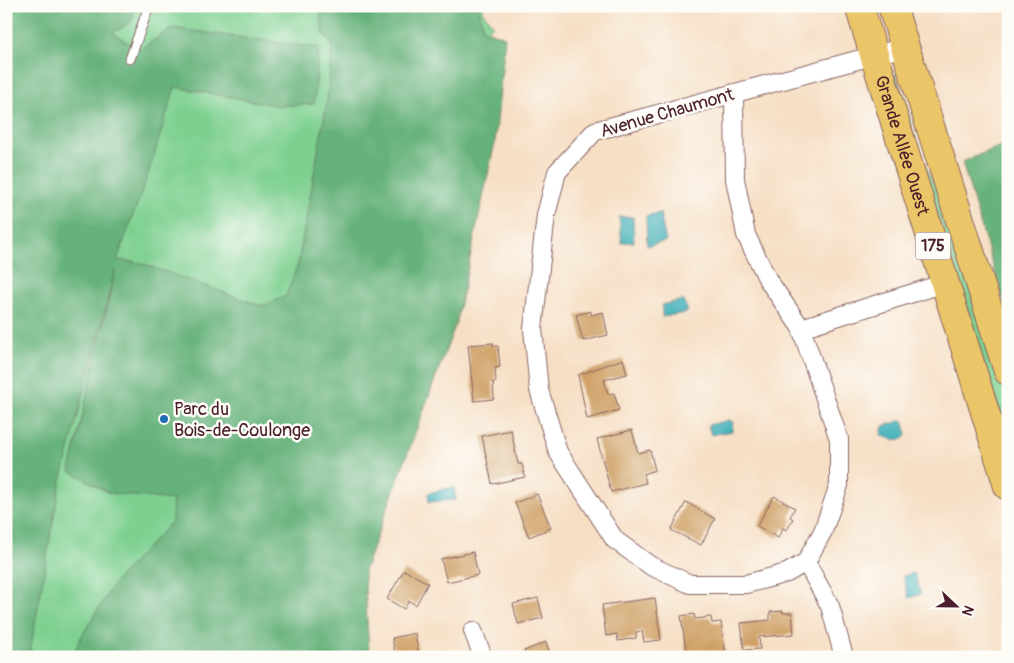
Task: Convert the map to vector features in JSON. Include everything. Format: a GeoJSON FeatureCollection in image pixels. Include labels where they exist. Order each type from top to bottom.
{"type":"FeatureCollection","features":[{"type":"Feature","properties":{"kind":"main road","name":"Grande Allée Ouest"},"geometry":{"type":"LineString","coordinates":[[859,6],[945,283],[1003,455],[1008,486]]}},
{"type":"Feature","properties":{"kind":"main road","name":"Grande Allée Ouest"},"geometry":{"type":"LineString","coordinates":[[892,6],[1008,370]]}},
{"type":"Feature","properties":{"kind":"street","name":"Avenue Chaumont"},"geometry":{"type":"LineString","coordinates":[[806,562],[787,573],[746,584],[690,584],[651,566],[615,540],[558,452],[539,390],[533,329],[546,215],[558,172],[595,131],[875,57],[905,47]]}},
{"type":"Feature","properties":{"kind":"street"},"geometry":{"type":"LineString","coordinates":[[734,93],[735,179],[746,235],[768,280],[800,328],[839,439],[839,484],[823,532],[806,562],[830,606],[844,657]]}},
{"type":"Feature","properties":{"kind":"street"},"geometry":{"type":"LineString","coordinates":[[800,328],[945,283]]}},
{"type":"Feature","properties":{"kind":"street"},"geometry":{"type":"LineString","coordinates":[[473,631],[483,657]]}},
{"type":"Feature","properties":{"kind":"lane"},"geometry":{"type":"LineString","coordinates":[[130,59],[149,6]]}},
{"type":"Feature","properties":{"kind":"green space","name":"Parc du Bois-de-Coulonge"},"geometry":{"type":"Polygon","coordinates":[[[6,6],[483,6],[483,12],[493,25],[458,60],[241,657],[6,657],[6,6]]]}},
{"type":"Feature","properties":{"kind":"green space","name":"Parc du Bois-de-Coulonge"},"geometry":{"type":"Polygon","coordinates":[[[6,6],[136,6],[131,22],[113,33],[139,50],[172,28],[319,48],[314,104],[280,106],[175,87],[149,171],[117,260],[141,263],[262,306],[286,296],[298,264],[327,101],[332,45],[324,35],[320,15],[325,6],[479,6],[483,29],[505,37],[495,142],[456,323],[364,571],[369,652],[355,657],[72,657],[81,637],[114,583],[172,521],[173,500],[109,493],[70,471],[115,270],[59,489],[29,657],[6,657],[6,6]]]}},
{"type":"Feature","properties":{"kind":"green space"},"geometry":{"type":"Polygon","coordinates":[[[894,74],[896,74],[924,163],[948,212],[1008,397],[1008,440],[894,74]]]}},
{"type":"Feature","properties":{"kind":"green space"},"geometry":{"type":"Polygon","coordinates":[[[1008,143],[1008,316],[962,162],[1008,143]]]}},
{"type":"Feature","properties":{"kind":"water"},"geometry":{"type":"Polygon","coordinates":[[[660,213],[666,241],[647,246],[646,216],[660,213]]]}},
{"type":"Feature","properties":{"kind":"water"},"geometry":{"type":"Polygon","coordinates":[[[619,217],[633,217],[634,242],[622,243],[619,217]]]}},
{"type":"Feature","properties":{"kind":"water"},"geometry":{"type":"Polygon","coordinates":[[[683,300],[688,311],[686,313],[662,317],[662,305],[683,300]]]}},
{"type":"Feature","properties":{"kind":"water"},"geometry":{"type":"Polygon","coordinates":[[[730,420],[733,422],[732,431],[711,435],[708,425],[730,420]]]}},
{"type":"Feature","properties":{"kind":"water"},"geometry":{"type":"Polygon","coordinates":[[[903,420],[907,434],[905,437],[895,439],[881,435],[883,426],[903,420]]]}},
{"type":"Feature","properties":{"kind":"water"},"geometry":{"type":"Polygon","coordinates":[[[454,487],[456,500],[429,502],[428,493],[454,487]]]}},
{"type":"Feature","properties":{"kind":"water"},"geometry":{"type":"Polygon","coordinates":[[[914,573],[921,594],[909,598],[903,576],[914,573]]]}},
{"type":"Feature","properties":{"kind":"building"},"geometry":{"type":"Polygon","coordinates":[[[591,311],[591,315],[603,312],[608,335],[583,341],[576,315],[591,311]]]}},
{"type":"Feature","properties":{"kind":"building"},"geometry":{"type":"Polygon","coordinates":[[[493,343],[493,346],[498,346],[500,367],[495,368],[496,382],[493,382],[494,399],[474,401],[468,345],[493,343]]]}},
{"type":"Feature","properties":{"kind":"building"},"geometry":{"type":"Polygon","coordinates":[[[623,359],[627,374],[604,380],[608,394],[614,393],[619,410],[587,419],[578,375],[623,359]]]}},
{"type":"Feature","properties":{"kind":"building"},"geometry":{"type":"Polygon","coordinates":[[[511,430],[518,464],[522,464],[525,477],[492,484],[482,436],[511,430]]]}},
{"type":"Feature","properties":{"kind":"building"},"geometry":{"type":"Polygon","coordinates":[[[632,430],[638,453],[650,450],[655,470],[644,474],[646,483],[611,492],[597,439],[632,430]]]}},
{"type":"Feature","properties":{"kind":"building"},"geometry":{"type":"Polygon","coordinates":[[[537,494],[551,528],[529,537],[515,503],[537,494]]]}},
{"type":"Feature","properties":{"kind":"building"},"geometry":{"type":"Polygon","coordinates":[[[774,496],[795,508],[790,517],[793,519],[787,530],[783,528],[778,538],[757,526],[774,496]]]}},
{"type":"Feature","properties":{"kind":"building"},"geometry":{"type":"Polygon","coordinates":[[[686,502],[715,519],[701,545],[671,530],[686,502]]]}},
{"type":"Feature","properties":{"kind":"building"},"geometry":{"type":"Polygon","coordinates":[[[473,552],[478,575],[447,582],[441,559],[473,552]]]}},
{"type":"Feature","properties":{"kind":"building"},"geometry":{"type":"Polygon","coordinates":[[[404,570],[428,583],[416,605],[409,601],[404,609],[387,599],[404,570]]]}},
{"type":"Feature","properties":{"kind":"building"},"geometry":{"type":"Polygon","coordinates":[[[538,598],[543,618],[518,624],[513,604],[538,598]]]}},
{"type":"Feature","properties":{"kind":"building"},"geometry":{"type":"Polygon","coordinates":[[[655,598],[661,640],[644,642],[642,631],[636,632],[636,638],[618,641],[617,634],[606,636],[602,605],[655,598]]]}},
{"type":"Feature","properties":{"kind":"building"},"geometry":{"type":"Polygon","coordinates":[[[783,611],[783,613],[792,613],[794,634],[759,637],[760,649],[744,650],[741,623],[770,620],[770,612],[783,611]]]}},
{"type":"Feature","properties":{"kind":"building"},"geometry":{"type":"Polygon","coordinates":[[[694,614],[695,619],[711,617],[712,623],[721,622],[726,657],[687,657],[681,616],[694,614]]]}},
{"type":"Feature","properties":{"kind":"building"},"geometry":{"type":"Polygon","coordinates":[[[415,633],[419,657],[396,657],[392,638],[415,633]]]}},
{"type":"Feature","properties":{"kind":"building"},"geometry":{"type":"Polygon","coordinates":[[[546,642],[551,657],[526,657],[524,651],[546,642]]]}},
{"type":"Feature","properties":{"kind":"place","name":"Parc du Bois-de-Coulonge"},"geometry":{"type":"Point","coordinates":[164,419]}}]}
